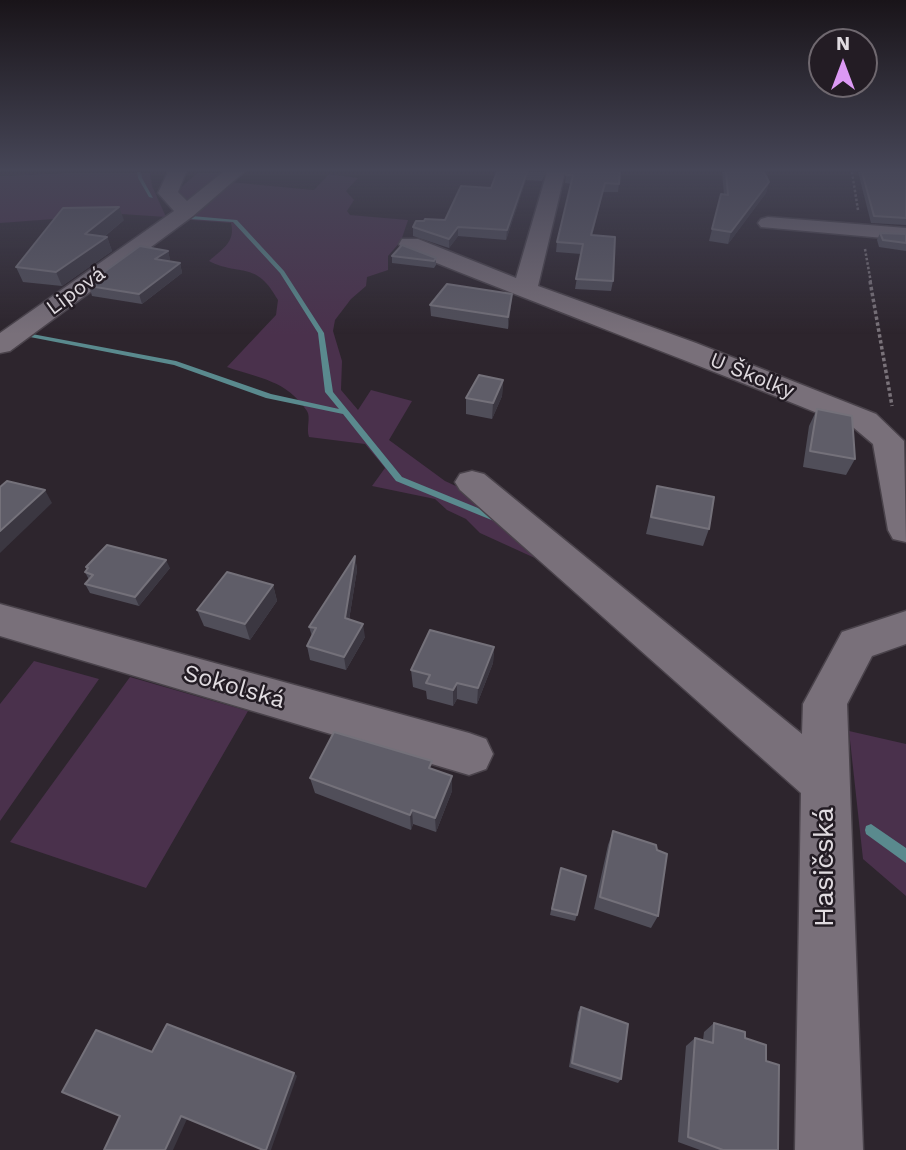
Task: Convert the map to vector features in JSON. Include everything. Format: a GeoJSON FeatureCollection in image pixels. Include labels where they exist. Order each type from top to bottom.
{"type":"FeatureCollection","features":[{"type":"Feature","properties":{"kind":"street","name":"Lipová"},"geometry":{"type":"LineString","coordinates":[[0,345],[167,226]]}},
{"type":"Feature","properties":{"kind":"street"},"geometry":{"type":"LineString","coordinates":[[525,290],[542,226]]}},
{"type":"Feature","properties":{"kind":"street"},"geometry":{"type":"LineString","coordinates":[[799,226],[906,234]]}},
{"type":"Feature","properties":{"kind":"street","name":"U Školky"},"geometry":{"type":"LineString","coordinates":[[410,244],[525,290],[686,349],[865,421],[888,441]]}},
{"type":"Feature","properties":{"kind":"street"},"geometry":{"type":"LineString","coordinates":[[888,441],[906,530]]}},
{"type":"Feature","properties":{"kind":"street"},"geometry":{"type":"LineString","coordinates":[[472,482],[825,783]]}},
{"type":"Feature","properties":{"kind":"street","name":"Sokolská"},"geometry":{"type":"LineString","coordinates":[[0,620],[469,754]]}},
{"type":"Feature","properties":{"kind":"street","name":"Hasičská"},"geometry":{"type":"LineString","coordinates":[[829,1150],[825,704],[857,644],[906,627]]}},
{"type":"Feature","properties":{"kind":"path"},"geometry":{"type":"LineString","coordinates":[[860,226],[895,427],[888,441]]}},
{"type":"Feature","properties":{"kind":"shaded area"},"geometry":{"type":"Polygon","coordinates":[[[231,226],[406,226],[401,241],[388,256],[388,270],[367,277],[366,286],[351,299],[335,320],[333,331],[342,361],[341,390],[358,410],[371,390],[412,401],[389,440],[445,481],[469,492],[539,551],[537,559],[480,533],[466,519],[447,510],[435,499],[372,486],[385,468],[365,444],[309,437],[307,411],[290,393],[272,382],[227,367],[276,315],[278,300],[270,287],[255,274],[209,261],[230,240],[231,226]]]}},
{"type":"Feature","properties":{"kind":"shaded area"},"geometry":{"type":"Polygon","coordinates":[[[34,661],[99,679],[0,821],[0,704],[34,661]]]}},
{"type":"Feature","properties":{"kind":"shaded area"},"geometry":{"type":"Polygon","coordinates":[[[130,677],[248,711],[146,888],[10,842],[130,677]]]}},
{"type":"Feature","properties":{"kind":"shaded area"},"geometry":{"type":"Polygon","coordinates":[[[849,731],[906,744],[906,896],[863,859],[849,731]]]}},
{"type":"Feature","properties":{"kind":"building"},"geometry":{"type":"Polygon","coordinates":[[[49,226],[95,226],[85,234],[107,237],[56,272],[16,267],[49,226]]]}},
{"type":"Feature","properties":{"kind":"building"},"geometry":{"type":"Polygon","coordinates":[[[508,226],[507,230],[458,227],[449,239],[413,227],[508,226]]]}},
{"type":"Feature","properties":{"kind":"building"},"geometry":{"type":"Polygon","coordinates":[[[561,226],[594,226],[591,235],[615,237],[613,281],[576,279],[583,244],[557,242],[561,226]]]}},
{"type":"Feature","properties":{"kind":"building"},"geometry":{"type":"Polygon","coordinates":[[[713,226],[736,226],[731,232],[712,229],[713,226]]]}},
{"type":"Feature","properties":{"kind":"building"},"geometry":{"type":"Polygon","coordinates":[[[880,233],[906,234],[906,243],[883,240],[880,233]]]}},
{"type":"Feature","properties":{"kind":"building"},"geometry":{"type":"Polygon","coordinates":[[[402,245],[436,258],[434,261],[392,256],[402,245]]]}},
{"type":"Feature","properties":{"kind":"building"},"geometry":{"type":"Polygon","coordinates":[[[140,246],[168,251],[155,259],[180,263],[139,294],[89,286],[97,280],[93,280],[140,246]]]}},
{"type":"Feature","properties":{"kind":"building"},"geometry":{"type":"Polygon","coordinates":[[[447,284],[512,294],[508,317],[430,305],[447,284]]]}},
{"type":"Feature","properties":{"kind":"building"},"geometry":{"type":"Polygon","coordinates":[[[479,375],[503,380],[493,403],[466,398],[479,375]]]}},
{"type":"Feature","properties":{"kind":"building"},"geometry":{"type":"Polygon","coordinates":[[[817,409],[852,416],[855,459],[810,451],[817,409]]]}},
{"type":"Feature","properties":{"kind":"building"},"geometry":{"type":"Polygon","coordinates":[[[7,481],[45,490],[0,531],[0,487],[7,481]]]}},
{"type":"Feature","properties":{"kind":"building"},"geometry":{"type":"Polygon","coordinates":[[[657,486],[714,497],[709,529],[651,517],[657,486]]]}},
{"type":"Feature","properties":{"kind":"building"},"geometry":{"type":"Polygon","coordinates":[[[107,545],[166,560],[135,597],[85,584],[93,575],[85,572],[88,568],[86,567],[107,545]]]}},
{"type":"Feature","properties":{"kind":"building"},"geometry":{"type":"Polygon","coordinates":[[[355,556],[345,618],[363,624],[344,657],[307,646],[316,628],[309,627],[355,556]]]}},
{"type":"Feature","properties":{"kind":"building"},"geometry":{"type":"Polygon","coordinates":[[[227,572],[273,585],[245,624],[197,610],[227,572]]]}},
{"type":"Feature","properties":{"kind":"building"},"geometry":{"type":"Polygon","coordinates":[[[430,630],[494,647],[478,688],[457,683],[453,690],[426,683],[430,675],[411,670],[430,630]]]}},
{"type":"Feature","properties":{"kind":"building"},"geometry":{"type":"Polygon","coordinates":[[[334,732],[432,761],[429,768],[452,776],[435,818],[412,810],[410,815],[310,778],[334,732]]]}},
{"type":"Feature","properties":{"kind":"building"},"geometry":{"type":"Polygon","coordinates":[[[613,831],[656,845],[657,850],[667,854],[658,916],[600,897],[613,831]]]}},
{"type":"Feature","properties":{"kind":"building"},"geometry":{"type":"Polygon","coordinates":[[[561,868],[586,876],[577,915],[552,909],[561,868]]]}},
{"type":"Feature","properties":{"kind":"building"},"geometry":{"type":"Polygon","coordinates":[[[581,1007],[628,1024],[621,1079],[572,1063],[581,1007]]]}},
{"type":"Feature","properties":{"kind":"building"},"geometry":{"type":"Polygon","coordinates":[[[714,1023],[745,1032],[745,1038],[766,1045],[766,1061],[779,1065],[778,1150],[723,1150],[688,1137],[695,1038],[713,1043],[714,1023]]]}},
{"type":"Feature","properties":{"kind":"building"},"geometry":{"type":"Polygon","coordinates":[[[167,1024],[294,1073],[266,1150],[181,1116],[165,1150],[104,1150],[120,1116],[62,1092],[96,1030],[152,1052],[167,1024]]]}},
{"type":"Feature","properties":{"kind":"waterway"},"geometry":{"type":"LineString","coordinates":[[239,226],[282,272],[321,333],[329,392],[346,413]]}},
{"type":"Feature","properties":{"kind":"waterway"},"geometry":{"type":"LineString","coordinates":[[32,336],[176,363],[269,396],[346,413]]}},
{"type":"Feature","properties":{"kind":"waterway"},"geometry":{"type":"LineString","coordinates":[[346,413],[399,479],[497,519]]}},
{"type":"Feature","properties":{"kind":"waterway"},"geometry":{"type":"LineString","coordinates":[[871,830],[906,856]]}}]}
